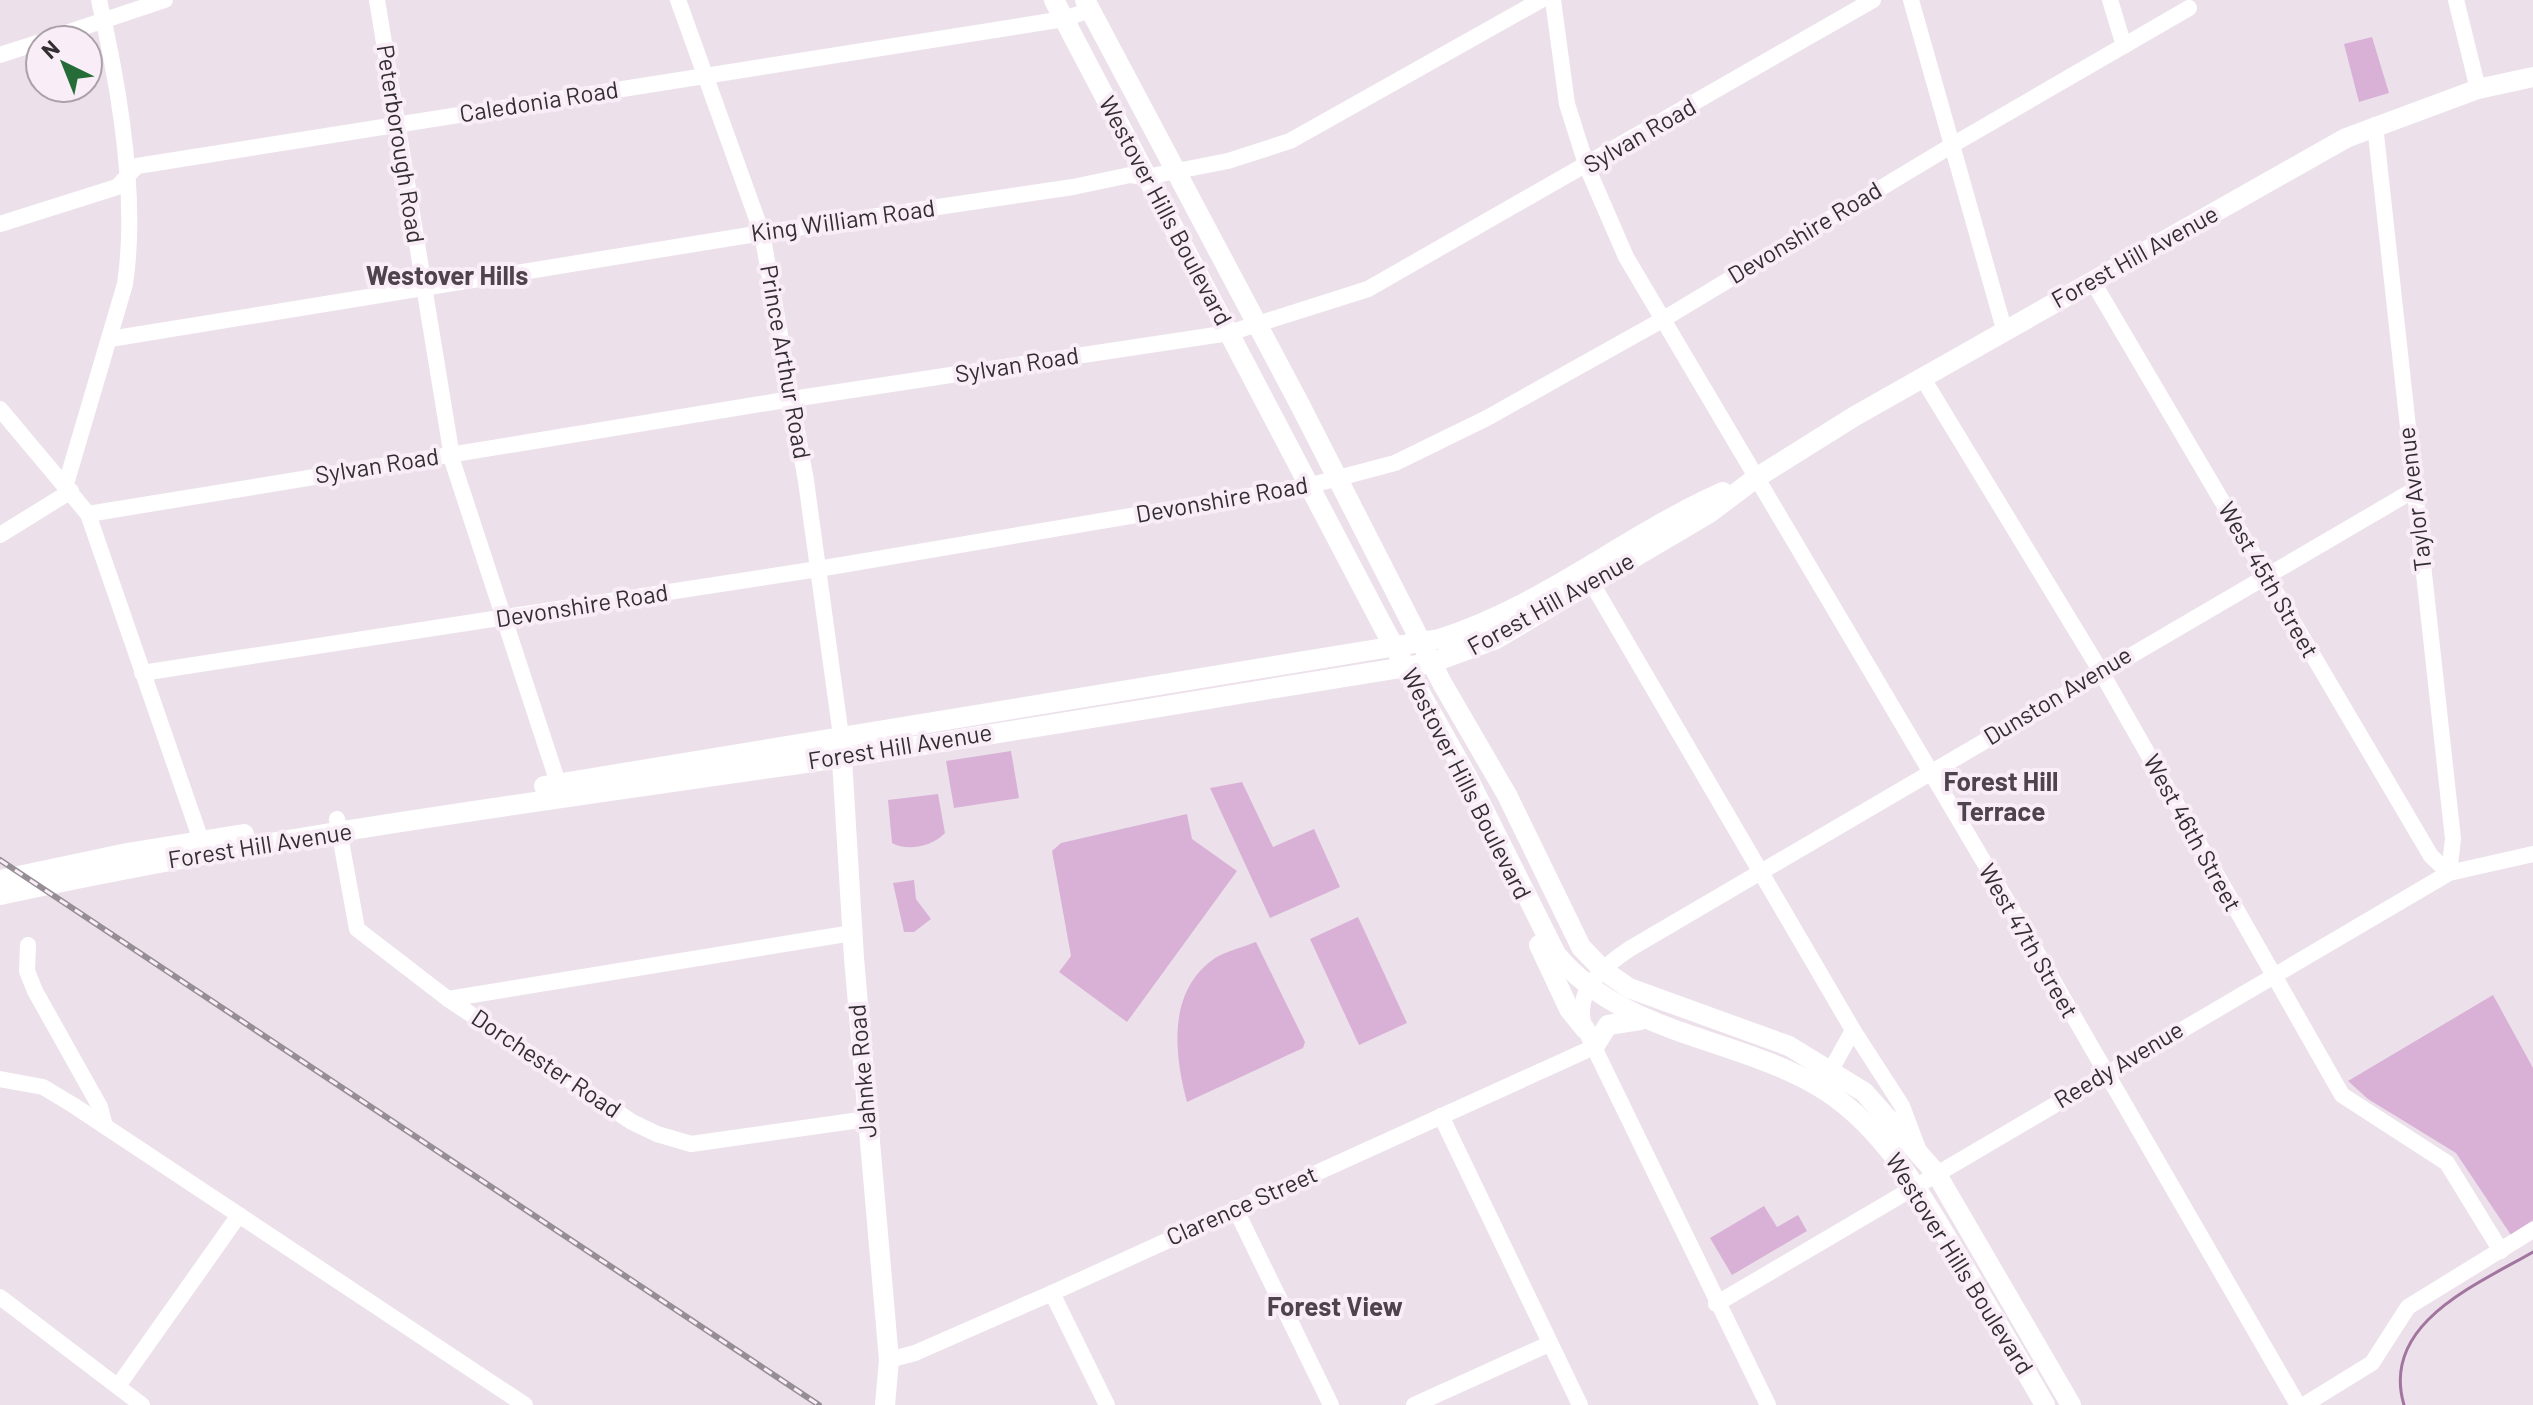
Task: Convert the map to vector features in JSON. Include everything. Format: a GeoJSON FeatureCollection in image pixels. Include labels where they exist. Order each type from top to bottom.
{"type":"FeatureCollection","features":[{"type":"Feature","properties":{"kind":"main road","name":"Westover Hills Boulevard"},"geometry":{"type":"LineString","coordinates":[[1054,0],[1308,486],[1474,790],[1529,906],[1556,954],[1588,987],[1644,1020],[1784,1068],[1820,1088],[1873,1131],[1915,1185],[2045,1405]]}},
{"type":"Feature","properties":{"kind":"main road","name":"Westover Hills Boulevard"},"geometry":{"type":"LineString","coordinates":[[1087,5],[1177,170],[1431,663],[1507,795],[1579,944],[1603,970],[1642,994],[1789,1046],[1864,1092],[1936,1173],[2071,1405]]}},
{"type":"Feature","properties":{"kind":"main road","name":"Forest Hill Avenue"},"geometry":{"type":"LineString","coordinates":[[842,746],[1395,648],[1480,624],[1588,577],[1708,514],[1756,478],[2004,329],[2375,125],[2478,89],[2533,77]]}},
{"type":"Feature","properties":{"kind":"main road","name":"Forest Hill Avenue"},"geometry":{"type":"LineString","coordinates":[[0,880],[84,862],[203,847],[842,746],[1431,663],[1479,648],[1588,577]]}},
{"type":"Feature","properties":{"kind":"main road","name":"Jahnke Road"},"geometry":{"type":"LineString","coordinates":[[842,746],[852,933],[889,1360],[885,1405]]}},
{"type":"Feature","properties":{"kind":"main road","name":"Forest Hill Avenue"},"geometry":{"type":"LineString","coordinates":[[0,895],[203,847]]}},
{"type":"Feature","properties":{"kind":"main road"},"geometry":{"type":"LineString","coordinates":[[1529,906],[1540,948],[1569,1009],[1590,1038],[1608,1025],[1644,1020]]}},
{"type":"Feature","properties":{"kind":"street"},"geometry":{"type":"LineString","coordinates":[[0,535],[68,488],[110,339],[130,250],[128,176],[99,0]]}},
{"type":"Feature","properties":{"kind":"street"},"geometry":{"type":"LineString","coordinates":[[91,24],[165,0]]}},
{"type":"Feature","properties":{"kind":"street","name":"Peterborough Road"},"geometry":{"type":"LineString","coordinates":[[377,0],[451,454],[501,618],[560,790]]}},
{"type":"Feature","properties":{"kind":"street","name":"Prince Arthur Road"},"geometry":{"type":"LineString","coordinates":[[678,0],[708,76],[762,233],[793,399],[842,746]]}},
{"type":"Feature","properties":{"kind":"street","name":"King William Road"},"geometry":{"type":"LineString","coordinates":[[110,339],[762,233],[1073,187],[1130,175],[1146,177],[1228,161],[1290,141],[1541,0]]}},
{"type":"Feature","properties":{"kind":"street","name":"West 47th Street"},"geometry":{"type":"LineString","coordinates":[[1553,0],[1567,104],[1587,167],[1626,257],[2010,906],[2298,1405]]}},
{"type":"Feature","properties":{"kind":"street","name":"Sylvan Road"},"geometry":{"type":"LineString","coordinates":[[88,514],[793,399],[1229,333],[1257,325],[1368,289],[1587,167],[1873,0]]}},
{"type":"Feature","properties":{"kind":"street"},"geometry":{"type":"LineString","coordinates":[[1911,0],[2004,329]]}},
{"type":"Feature","properties":{"kind":"street"},"geometry":{"type":"LineString","coordinates":[[2110,0],[2124,46]]}},
{"type":"Feature","properties":{"kind":"street"},"geometry":{"type":"LineString","coordinates":[[2456,0],[2478,89]]}},
{"type":"Feature","properties":{"kind":"street","name":"Caledonia Road"},"geometry":{"type":"LineString","coordinates":[[0,224],[117,187],[137,166],[1064,19],[1087,5]]}},
{"type":"Feature","properties":{"kind":"street","name":"Devonshire Road"},"geometry":{"type":"LineString","coordinates":[[142,673],[818,569],[1308,486],[1407,457],[1487,418],[1662,320],[1954,144],[2189,8]]}},
{"type":"Feature","properties":{"kind":"street"},"geometry":{"type":"LineString","coordinates":[[0,55],[24,47]]}},
{"type":"Feature","properties":{"kind":"street","name":"Taylor Avenue"},"geometry":{"type":"LineString","coordinates":[[2375,125],[2453,839],[2449,873]]}},
{"type":"Feature","properties":{"kind":"street","name":"West 45th Street"},"geometry":{"type":"LineString","coordinates":[[2093,282],[2431,856],[2449,873]]}},
{"type":"Feature","properties":{"kind":"street","name":"West 46th Street"},"geometry":{"type":"LineString","coordinates":[[1922,377],[2100,670],[2272,977],[2342,1095],[2447,1163],[2501,1251]]}},
{"type":"Feature","properties":{"kind":"street"},"geometry":{"type":"LineString","coordinates":[[0,409],[88,514],[203,847]]}},
{"type":"Feature","properties":{"kind":"street","name":"Dunston Avenue"},"geometry":{"type":"LineString","coordinates":[[1588,987],[1603,970],[1631,948],[2100,670],[2414,490]]}},
{"type":"Feature","properties":{"kind":"street"},"geometry":{"type":"LineString","coordinates":[[1588,577],[1853,1030],[1902,1106],[1919,1151]]}},
{"type":"Feature","properties":{"kind":"street","name":"Dorchester Road"},"geometry":{"type":"LineString","coordinates":[[338,826],[357,929],[448,999],[632,1122],[676,1141],[691,1144],[867,1119]]}},
{"type":"Feature","properties":{"kind":"street","name":"Reedy Avenue"},"geometry":{"type":"LineString","coordinates":[[1716,1304],[2449,873],[2533,854]]}},
{"type":"Feature","properties":{"kind":"street"},"geometry":{"type":"LineString","coordinates":[[448,999],[852,933]]}},
{"type":"Feature","properties":{"kind":"street"},"geometry":{"type":"LineString","coordinates":[[28,945],[27,971],[35,991],[100,1107],[105,1126]]}},
{"type":"Feature","properties":{"kind":"street"},"geometry":{"type":"LineString","coordinates":[[1588,987],[1580,1004],[1590,1038],[1716,1304],[1768,1405]]}},
{"type":"Feature","properties":{"kind":"street"},"geometry":{"type":"LineString","coordinates":[[1820,1088],[1853,1030]]}},
{"type":"Feature","properties":{"kind":"street","name":"Clarence Street"},"geometry":{"type":"LineString","coordinates":[[889,1360],[915,1353],[1052,1293],[1441,1116],[1590,1038]]}},
{"type":"Feature","properties":{"kind":"street"},"geometry":{"type":"LineString","coordinates":[[0,1079],[43,1087],[525,1405]]}},
{"type":"Feature","properties":{"kind":"street"},"geometry":{"type":"LineString","coordinates":[[1441,1116],[1580,1405]]}},
{"type":"Feature","properties":{"kind":"street"},"geometry":{"type":"LineString","coordinates":[[1235,1208],[1331,1405]]}},
{"type":"Feature","properties":{"kind":"street"},"geometry":{"type":"LineString","coordinates":[[118,1386],[239,1215]]}},
{"type":"Feature","properties":{"kind":"street"},"geometry":{"type":"LineString","coordinates":[[2304,1405],[2372,1363],[2408,1307],[2533,1230]]}},
{"type":"Feature","properties":{"kind":"street"},"geometry":{"type":"LineString","coordinates":[[1052,1293],[1107,1405]]}},
{"type":"Feature","properties":{"kind":"street"},"geometry":{"type":"LineString","coordinates":[[0,1297],[142,1405]]}},
{"type":"Feature","properties":{"kind":"street"},"geometry":{"type":"LineString","coordinates":[[1414,1405],[1549,1344]]}},
{"type":"Feature","properties":{"kind":"shaded area"},"geometry":{"type":"Polygon","coordinates":[[[2372,37],[2389,93],[2359,102],[2344,44],[2372,37]]]}},
{"type":"Feature","properties":{"kind":"shaded area"},"geometry":{"type":"Polygon","coordinates":[[[1011,751],[1019,798],[954,808],[946,761],[1011,751]]]}},
{"type":"Feature","properties":{"kind":"shaded area"},"geometry":{"type":"Polygon","coordinates":[[[1242,782],[1273,847],[1314,829],[1340,887],[1270,918],[1210,788],[1242,782]]]}},
{"type":"Feature","properties":{"kind":"shaded area"},"geometry":{"type":"Polygon","coordinates":[[[938,794],[945,833],[920,846],[905,847],[892,843],[888,800],[938,794]]]}},
{"type":"Feature","properties":{"kind":"shaded area"},"geometry":{"type":"Polygon","coordinates":[[[1187,814],[1192,839],[1237,871],[1127,1022],[1059,972],[1071,956],[1052,851],[1061,843],[1187,814]]]}},
{"type":"Feature","properties":{"kind":"shaded area"},"geometry":{"type":"Polygon","coordinates":[[[914,880],[916,899],[931,919],[914,932],[904,932],[893,883],[914,880]]]}},
{"type":"Feature","properties":{"kind":"shaded area"},"geometry":{"type":"Polygon","coordinates":[[[1358,917],[1407,1023],[1359,1045],[1310,939],[1358,917]]]}},
{"type":"Feature","properties":{"kind":"shaded area"},"geometry":{"type":"Polygon","coordinates":[[[1256,942],[1305,1042],[1303,1048],[1187,1102],[1177,1044],[1182,1005],[1189,988],[1199,972],[1215,958],[1256,942]]]}},
{"type":"Feature","properties":{"kind":"shaded area"},"geometry":{"type":"Polygon","coordinates":[[[2493,995],[2533,1068],[2533,1220],[2511,1235],[2456,1153],[2368,1099],[2348,1081],[2493,995]]]}},
{"type":"Feature","properties":{"kind":"shaded area"},"geometry":{"type":"Polygon","coordinates":[[[1764,1206],[1777,1227],[1798,1215],[1807,1231],[1732,1275],[1710,1238],[1764,1206]]]}},
{"type":"Feature","properties":{"kind":"waterway"},"geometry":{"type":"LineString","coordinates":[[2404,1405],[2400,1377],[2406,1352],[2419,1330],[2438,1310],[2461,1294],[2533,1252]]}},
{"type":"Feature","properties":{"kind":"railway"},"geometry":{"type":"LineString","coordinates":[[0,860],[819,1405]]}},
{"type":"Feature","properties":{"kind":"district","name":"Westover Hills"},"geometry":{"type":"Point","coordinates":[447,276]}},
{"type":"Feature","properties":{"kind":"district","name":"Forest Hill Terrace"},"geometry":{"type":"Point","coordinates":[2001,797]}},
{"type":"Feature","properties":{"kind":"district","name":"Forest View"},"geometry":{"type":"Point","coordinates":[1335,1307]}}]}
